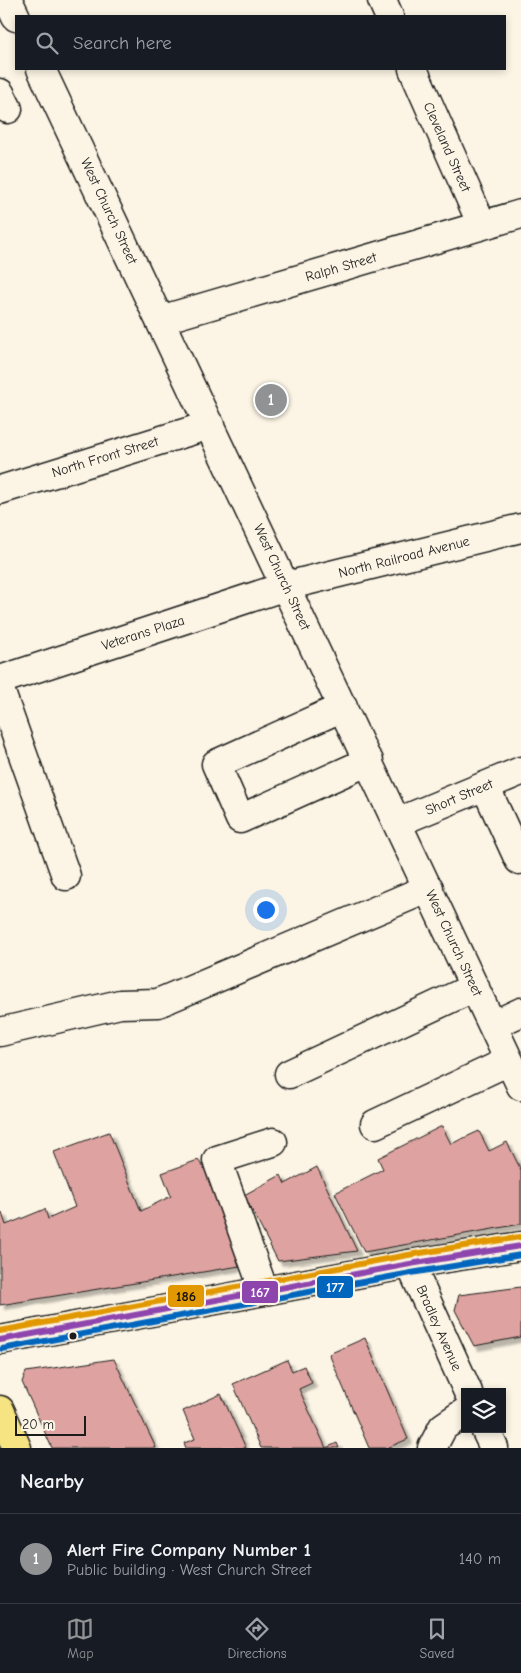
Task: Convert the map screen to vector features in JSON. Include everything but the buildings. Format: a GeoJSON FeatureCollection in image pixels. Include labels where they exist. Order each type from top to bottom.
{"type":"FeatureCollection","features":[{"type":"Feature","properties":{"kind":"main road"},"geometry":{"type":"LineString","coordinates":[[0,1340],[410,1264],[521,1246]]}},
{"type":"Feature","properties":{"kind":"main road"},"geometry":{"type":"LineString","coordinates":[[0,1410],[17,1448]]}},
{"type":"Feature","properties":{"kind":"street"},"geometry":{"type":"LineString","coordinates":[[8,0],[16,15]]}},
{"type":"Feature","properties":{"kind":"street"},"geometry":{"type":"LineString","coordinates":[[382,0],[389,15]]}},
{"type":"Feature","properties":{"kind":"street","name":"West Church Street"},"geometry":{"type":"LineString","coordinates":[[41,70],[344,707],[521,1086]]}},
{"type":"Feature","properties":{"kind":"street","name":"Cleveland Street"},"geometry":{"type":"LineString","coordinates":[[413,70],[482,225]]}},
{"type":"Feature","properties":{"kind":"street","name":"Ralph Street"},"geometry":{"type":"LineString","coordinates":[[160,320],[521,214]]}},
{"type":"Feature","properties":{"kind":"street","name":"North Front Street"},"geometry":{"type":"LineString","coordinates":[[0,490],[210,425]]}},
{"type":"Feature","properties":{"kind":"street","name":"North Railroad Avenue"},"geometry":{"type":"LineString","coordinates":[[286,586],[521,528]]}},
{"type":"Feature","properties":{"kind":"street","name":"Veterans Plaza"},"geometry":{"type":"LineString","coordinates":[[0,680],[286,586]]}},
{"type":"Feature","properties":{"kind":"street"},"geometry":{"type":"LineString","coordinates":[[0,690],[66,876]]}},
{"type":"Feature","properties":{"kind":"street"},"geometry":{"type":"LineString","coordinates":[[344,707],[216,764],[240,819],[369,761]]}},
{"type":"Feature","properties":{"kind":"street","name":"Short Street"},"geometry":{"type":"LineString","coordinates":[[398,822],[521,771]]}},
{"type":"Feature","properties":{"kind":"street"},"geometry":{"type":"LineString","coordinates":[[485,786],[519,860]]}},
{"type":"Feature","properties":{"kind":"street"},"geometry":{"type":"LineString","coordinates":[[0,1032],[120,1004],[158,1003],[428,888]]}},
{"type":"Feature","properties":{"kind":"street"},"geometry":{"type":"LineString","coordinates":[[289,1074],[475,987]]}},
{"type":"Feature","properties":{"kind":"street"},"geometry":{"type":"LineString","coordinates":[[493,1025],[521,1012]]}},
{"type":"Feature","properties":{"kind":"street"},"geometry":{"type":"LineString","coordinates":[[375,1124],[509,1061]]}},
{"type":"Feature","properties":{"kind":"street"},"geometry":{"type":"LineString","coordinates":[[264,1291],[217,1160],[273,1142]]}},
{"type":"Feature","properties":{"kind":"street","name":"Bradley Avenue"},"geometry":{"type":"LineString","coordinates":[[410,1264],[466,1388]]}},
{"type":"Feature","properties":{"kind":"street"},"geometry":{"type":"LineString","coordinates":[[432,1448],[443,1427],[461,1415]]}},
{"type":"Feature","properties":{"kind":"street"},"geometry":{"type":"LineString","coordinates":[[487,1433],[494,1448]]}},
{"type":"Feature","properties":{"kind":"transit line","name":"186"},"geometry":{"type":"LineString","coordinates":[[0,1331],[408,1255],[520,1237]]}},
{"type":"Feature","properties":{"kind":"transit line","name":"167"},"geometry":{"type":"LineString","coordinates":[[0,1340],[410,1264],[521,1246]]}},
{"type":"Feature","properties":{"kind":"transit line","name":"177"},"geometry":{"type":"LineString","coordinates":[[2,1349],[411,1273],[521,1255]]}},
{"type":"Feature","properties":{"kind":"place","name":"Alert Fire Company Number 1"},"geometry":{"type":"Point","coordinates":[271,400]}}]}
